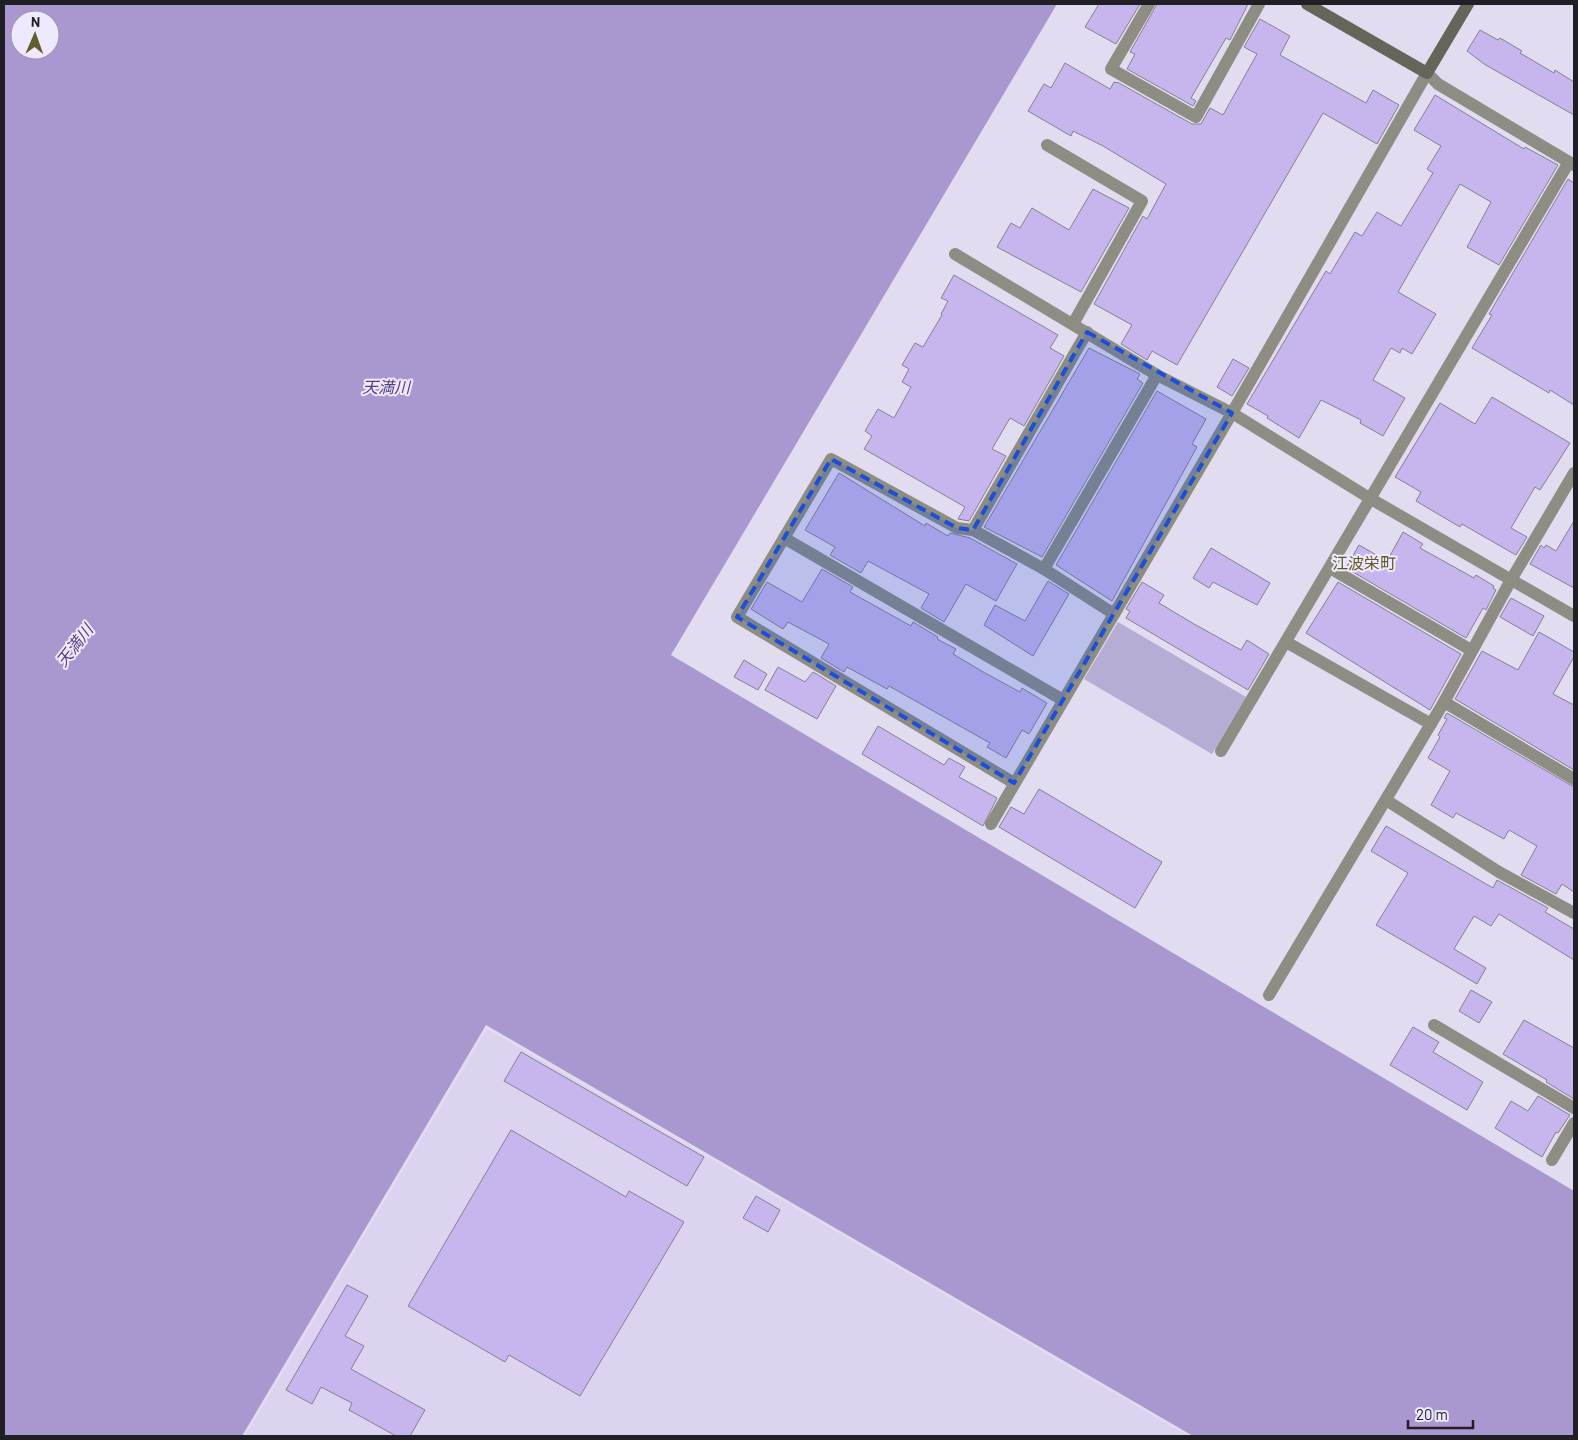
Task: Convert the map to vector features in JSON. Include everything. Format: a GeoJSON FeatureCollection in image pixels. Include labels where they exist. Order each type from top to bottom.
{"type":"FeatureCollection","features":[{"type":"Feature","properties":{"kind":"street"},"geometry":{"type":"LineString","coordinates":[[1149,4],[1112,69],[1196,117],[1259,4]]}},
{"type":"Feature","properties":{"kind":"street"},"geometry":{"type":"LineString","coordinates":[[1221,751],[1572,164],[1438,84],[1428,73],[1307,4]]}},
{"type":"Feature","properties":{"kind":"street"},"geometry":{"type":"LineString","coordinates":[[991,824],[1232,413],[1468,4]]}},
{"type":"Feature","properties":{"kind":"street"},"geometry":{"type":"LineString","coordinates":[[1047,145],[1142,201],[1073,324]]}},
{"type":"Feature","properties":{"kind":"street"},"geometry":{"type":"LineString","coordinates":[[954,254],[1158,375],[1232,413],[1371,500],[1574,616]]}},
{"type":"Feature","properties":{"kind":"street"},"geometry":{"type":"LineString","coordinates":[[973,530],[1086,332]]}},
{"type":"Feature","properties":{"kind":"street"},"geometry":{"type":"LineString","coordinates":[[1044,569],[1158,375]]}},
{"type":"Feature","properties":{"kind":"street"},"geometry":{"type":"LineString","coordinates":[[1014,783],[737,617],[831,459],[957,528],[973,530],[1044,569],[1114,614]]}},
{"type":"Feature","properties":{"kind":"street"},"geometry":{"type":"LineString","coordinates":[[1269,995],[1444,702],[1471,650],[1574,473]]}},
{"type":"Feature","properties":{"kind":"street"},"geometry":{"type":"LineString","coordinates":[[784,538],[1063,700]]}},
{"type":"Feature","properties":{"kind":"street"},"geometry":{"type":"LineString","coordinates":[[1330,568],[1471,650]]}},
{"type":"Feature","properties":{"kind":"street"},"geometry":{"type":"LineString","coordinates":[[1286,642],[1430,724]]}},
{"type":"Feature","properties":{"kind":"street"},"geometry":{"type":"LineString","coordinates":[[1444,702],[1574,779]]}},
{"type":"Feature","properties":{"kind":"street"},"geometry":{"type":"LineString","coordinates":[[1386,800],[1499,872],[1574,913]]}},
{"type":"Feature","properties":{"kind":"street"},"geometry":{"type":"LineString","coordinates":[[1434,1025],[1574,1108]]}},
{"type":"Feature","properties":{"kind":"street"},"geometry":{"type":"LineString","coordinates":[[1552,1160],[1574,1123]]}},
{"type":"Feature","properties":{"kind":"highlighted area"},"geometry":{"type":"Polygon","coordinates":[[[1087,332],[1232,413],[1014,783],[737,617],[831,459],[957,528],[973,530],[1087,332]]]}},
{"type":"Feature","properties":{"kind":"shaded area"},"geometry":{"type":"Polygon","coordinates":[[[1118,622],[1246,697],[1212,754],[1084,679],[1118,622]]]}},
{"type":"Feature","properties":{"kind":"shaded area"},"geometry":{"type":"Polygon","coordinates":[[[487,1029],[1188,1436],[245,1436],[487,1029]]]}},
{"type":"Feature","properties":{"kind":"water","name":"天満川"},"geometry":{"type":"Polygon","coordinates":[[[4,4],[1057,4],[671,655],[1574,1191],[1574,1436],[1193,1436],[486,1025],[242,1436],[4,1436],[4,4]]]}},
{"type":"Feature","properties":{"kind":"building"},"geometry":{"type":"Polygon","coordinates":[[[1099,4],[1140,4],[1116,44],[1085,27],[1099,4]]]}},
{"type":"Feature","properties":{"kind":"building"},"geometry":{"type":"Polygon","coordinates":[[[1157,4],[1248,4],[1230,40],[1226,38],[1191,98],[1196,101],[1193,106],[1127,69],[1135,54],[1130,52],[1157,4]]]}},
{"type":"Feature","properties":{"kind":"building"},"geometry":{"type":"Polygon","coordinates":[[[1260,19],[1290,36],[1280,55],[1366,103],[1373,90],[1399,105],[1377,144],[1323,113],[1177,365],[1152,351],[1147,360],[1121,344],[1132,325],[1094,304],[1143,216],[1147,219],[1166,184],[1103,146],[1073,131],[1071,136],[1028,111],[1044,84],[1051,88],[1065,63],[1110,89],[1114,82],[1119,83],[1192,124],[1201,124],[1210,108],[1223,115],[1257,54],[1244,47],[1260,19]]]}},
{"type":"Feature","properties":{"kind":"building"},"geometry":{"type":"Polygon","coordinates":[[[1480,30],[1498,40],[1500,38],[1522,51],[1520,53],[1554,73],[1555,70],[1574,82],[1574,115],[1484,64],[1467,51],[1480,30]]]}},
{"type":"Feature","properties":{"kind":"building"},"geometry":{"type":"Polygon","coordinates":[[[1435,95],[1524,149],[1525,147],[1558,165],[1499,265],[1467,247],[1491,202],[1460,184],[1398,292],[1436,314],[1412,354],[1402,348],[1400,353],[1391,348],[1373,380],[1405,398],[1383,436],[1360,423],[1361,420],[1321,400],[1299,438],[1247,404],[1326,271],[1330,274],[1355,232],[1362,236],[1377,212],[1401,226],[1433,173],[1427,169],[1441,146],[1414,130],[1435,95]]]}},
{"type":"Feature","properties":{"kind":"building"},"geometry":{"type":"Polygon","coordinates":[[[1568,179],[1574,183],[1574,405],[1550,390],[1549,393],[1472,348],[1492,315],[1489,314],[1568,179]]]}},
{"type":"Feature","properties":{"kind":"building"},"geometry":{"type":"Polygon","coordinates":[[[1093,189],[1129,208],[1081,292],[997,247],[1011,223],[1020,228],[1032,208],[1069,230],[1093,189]]]}},
{"type":"Feature","properties":{"kind":"building"},"geometry":{"type":"Polygon","coordinates":[[[954,275],[1058,335],[1050,348],[1064,356],[1024,426],[1010,418],[992,449],[1006,456],[969,521],[958,519],[965,507],[864,449],[872,436],[865,431],[878,409],[894,418],[911,387],[902,382],[909,369],[902,365],[915,343],[923,347],[942,315],[948,301],[941,298],[954,275]]]}},
{"type":"Feature","properties":{"kind":"building"},"geometry":{"type":"Polygon","coordinates":[[[1089,348],[1140,374],[1137,379],[1143,383],[1042,557],[984,527],[1089,348]]]}},
{"type":"Feature","properties":{"kind":"building"},"geometry":{"type":"Polygon","coordinates":[[[1233,359],[1249,368],[1232,396],[1217,387],[1233,359]]]}},
{"type":"Feature","properties":{"kind":"building"},"geometry":{"type":"Polygon","coordinates":[[[1157,391],[1206,419],[1192,444],[1197,447],[1112,601],[1056,565],[1157,391]]]}},
{"type":"Feature","properties":{"kind":"building"},"geometry":{"type":"Polygon","coordinates":[[[1492,397],[1570,443],[1540,490],[1535,487],[1511,528],[1527,537],[1516,555],[1462,524],[1460,527],[1416,501],[1421,492],[1395,477],[1440,403],[1475,424],[1492,397]]]}},
{"type":"Feature","properties":{"kind":"building"},"geometry":{"type":"Polygon","coordinates":[[[839,473],[925,526],[926,523],[948,536],[950,533],[970,538],[1017,564],[996,601],[966,584],[944,622],[921,608],[929,594],[868,561],[861,573],[830,555],[835,547],[805,530],[839,473]]]}},
{"type":"Feature","properties":{"kind":"building"},"geometry":{"type":"Polygon","coordinates":[[[1574,521],[1574,588],[1530,564],[1541,545],[1544,548],[1546,545],[1556,551],[1574,521]]]}},
{"type":"Feature","properties":{"kind":"building"},"geometry":{"type":"Polygon","coordinates":[[[1403,532],[1423,544],[1420,548],[1474,578],[1476,575],[1494,586],[1493,588],[1496,590],[1486,610],[1483,608],[1466,638],[1346,568],[1359,545],[1387,561],[1403,532]]]}},
{"type":"Feature","properties":{"kind":"building"},"geometry":{"type":"Polygon","coordinates":[[[1211,548],[1270,583],[1257,605],[1213,582],[1209,588],[1193,578],[1211,548]]]}},
{"type":"Feature","properties":{"kind":"building"},"geometry":{"type":"Polygon","coordinates":[[[822,569],[853,587],[850,592],[911,626],[913,622],[938,637],[937,639],[956,649],[953,654],[1020,692],[1022,688],[1047,703],[1029,734],[1022,730],[1006,758],[987,747],[990,743],[889,686],[887,689],[847,667],[844,672],[821,658],[829,644],[788,622],[783,629],[751,609],[767,582],[802,602],[822,569]]]}},
{"type":"Feature","properties":{"kind":"building"},"geometry":{"type":"Polygon","coordinates":[[[1048,581],[1069,594],[1033,656],[984,625],[995,605],[1025,621],[1048,581]]]}},
{"type":"Feature","properties":{"kind":"building"},"geometry":{"type":"Polygon","coordinates":[[[1142,582],[1164,595],[1159,603],[1194,624],[1241,650],[1247,640],[1269,654],[1248,690],[1126,618],[1130,611],[1126,609],[1142,582]]]}},
{"type":"Feature","properties":{"kind":"building"},"geometry":{"type":"Polygon","coordinates":[[[1338,582],[1461,654],[1430,710],[1306,633],[1338,582]]]}},
{"type":"Feature","properties":{"kind":"building"},"geometry":{"type":"Polygon","coordinates":[[[1511,598],[1544,616],[1533,636],[1500,617],[1511,598]]]}},
{"type":"Feature","properties":{"kind":"building"},"geometry":{"type":"Polygon","coordinates":[[[1539,632],[1574,652],[1574,657],[1553,694],[1574,705],[1574,770],[1455,699],[1482,651],[1518,670],[1539,632]]]}},
{"type":"Feature","properties":{"kind":"building"},"geometry":{"type":"Polygon","coordinates":[[[744,660],[767,674],[758,690],[734,677],[744,660]]]}},
{"type":"Feature","properties":{"kind":"building"},"geometry":{"type":"Polygon","coordinates":[[[778,667],[805,682],[813,672],[836,686],[817,719],[765,690],[778,667]]]}},
{"type":"Feature","properties":{"kind":"building"},"geometry":{"type":"Polygon","coordinates":[[[1447,713],[1574,787],[1574,892],[1562,884],[1556,894],[1521,875],[1537,846],[1509,830],[1504,839],[1456,813],[1453,818],[1431,805],[1450,771],[1428,758],[1440,737],[1438,735],[1447,719],[1444,718],[1447,713]]]}},
{"type":"Feature","properties":{"kind":"building"},"geometry":{"type":"Polygon","coordinates":[[[878,726],[944,765],[949,758],[965,767],[959,777],[997,798],[983,826],[862,754],[878,726]]]}},
{"type":"Feature","properties":{"kind":"building"},"geometry":{"type":"Polygon","coordinates":[[[1039,789],[1162,862],[1135,908],[999,827],[1011,807],[1024,814],[1039,789]]]}},
{"type":"Feature","properties":{"kind":"building"},"geometry":{"type":"Polygon","coordinates":[[[1386,826],[1493,888],[1497,880],[1548,908],[1545,912],[1574,929],[1574,960],[1499,914],[1491,926],[1474,916],[1454,949],[1486,968],[1477,984],[1376,925],[1408,873],[1371,851],[1386,826]]]}},
{"type":"Feature","properties":{"kind":"building"},"geometry":{"type":"Polygon","coordinates":[[[1471,990],[1492,1002],[1479,1023],[1459,1011],[1471,990]]]}},
{"type":"Feature","properties":{"kind":"building"},"geometry":{"type":"Polygon","coordinates":[[[1524,1020],[1574,1048],[1574,1099],[1546,1082],[1547,1080],[1503,1054],[1524,1020]]]}},
{"type":"Feature","properties":{"kind":"building"},"geometry":{"type":"Polygon","coordinates":[[[1413,1027],[1439,1042],[1433,1052],[1483,1082],[1467,1110],[1390,1065],[1413,1027]]]}},
{"type":"Feature","properties":{"kind":"building"},"geometry":{"type":"Polygon","coordinates":[[[521,1052],[704,1157],[687,1186],[504,1081],[521,1052]]]}},
{"type":"Feature","properties":{"kind":"building"},"geometry":{"type":"Polygon","coordinates":[[[1538,1096],[1570,1115],[1558,1133],[1556,1132],[1542,1157],[1495,1128],[1511,1101],[1528,1111],[1538,1096]]]}},
{"type":"Feature","properties":{"kind":"building"},"geometry":{"type":"Polygon","coordinates":[[[511,1130],[626,1197],[629,1191],[684,1222],[580,1396],[509,1355],[505,1362],[408,1306],[511,1130]]]}},
{"type":"Feature","properties":{"kind":"building"},"geometry":{"type":"Polygon","coordinates":[[[756,1196],[780,1210],[768,1232],[743,1218],[756,1196]]]}},
{"type":"Feature","properties":{"kind":"building"},"geometry":{"type":"Polygon","coordinates":[[[347,1285],[368,1296],[345,1336],[364,1346],[351,1369],[425,1410],[410,1436],[396,1436],[349,1410],[352,1403],[321,1387],[312,1404],[286,1390],[347,1285]]]}},
{"type":"Feature","properties":{"kind":"district","name":"江波栄町"},"geometry":{"type":"Point","coordinates":[1364,562]}}]}
